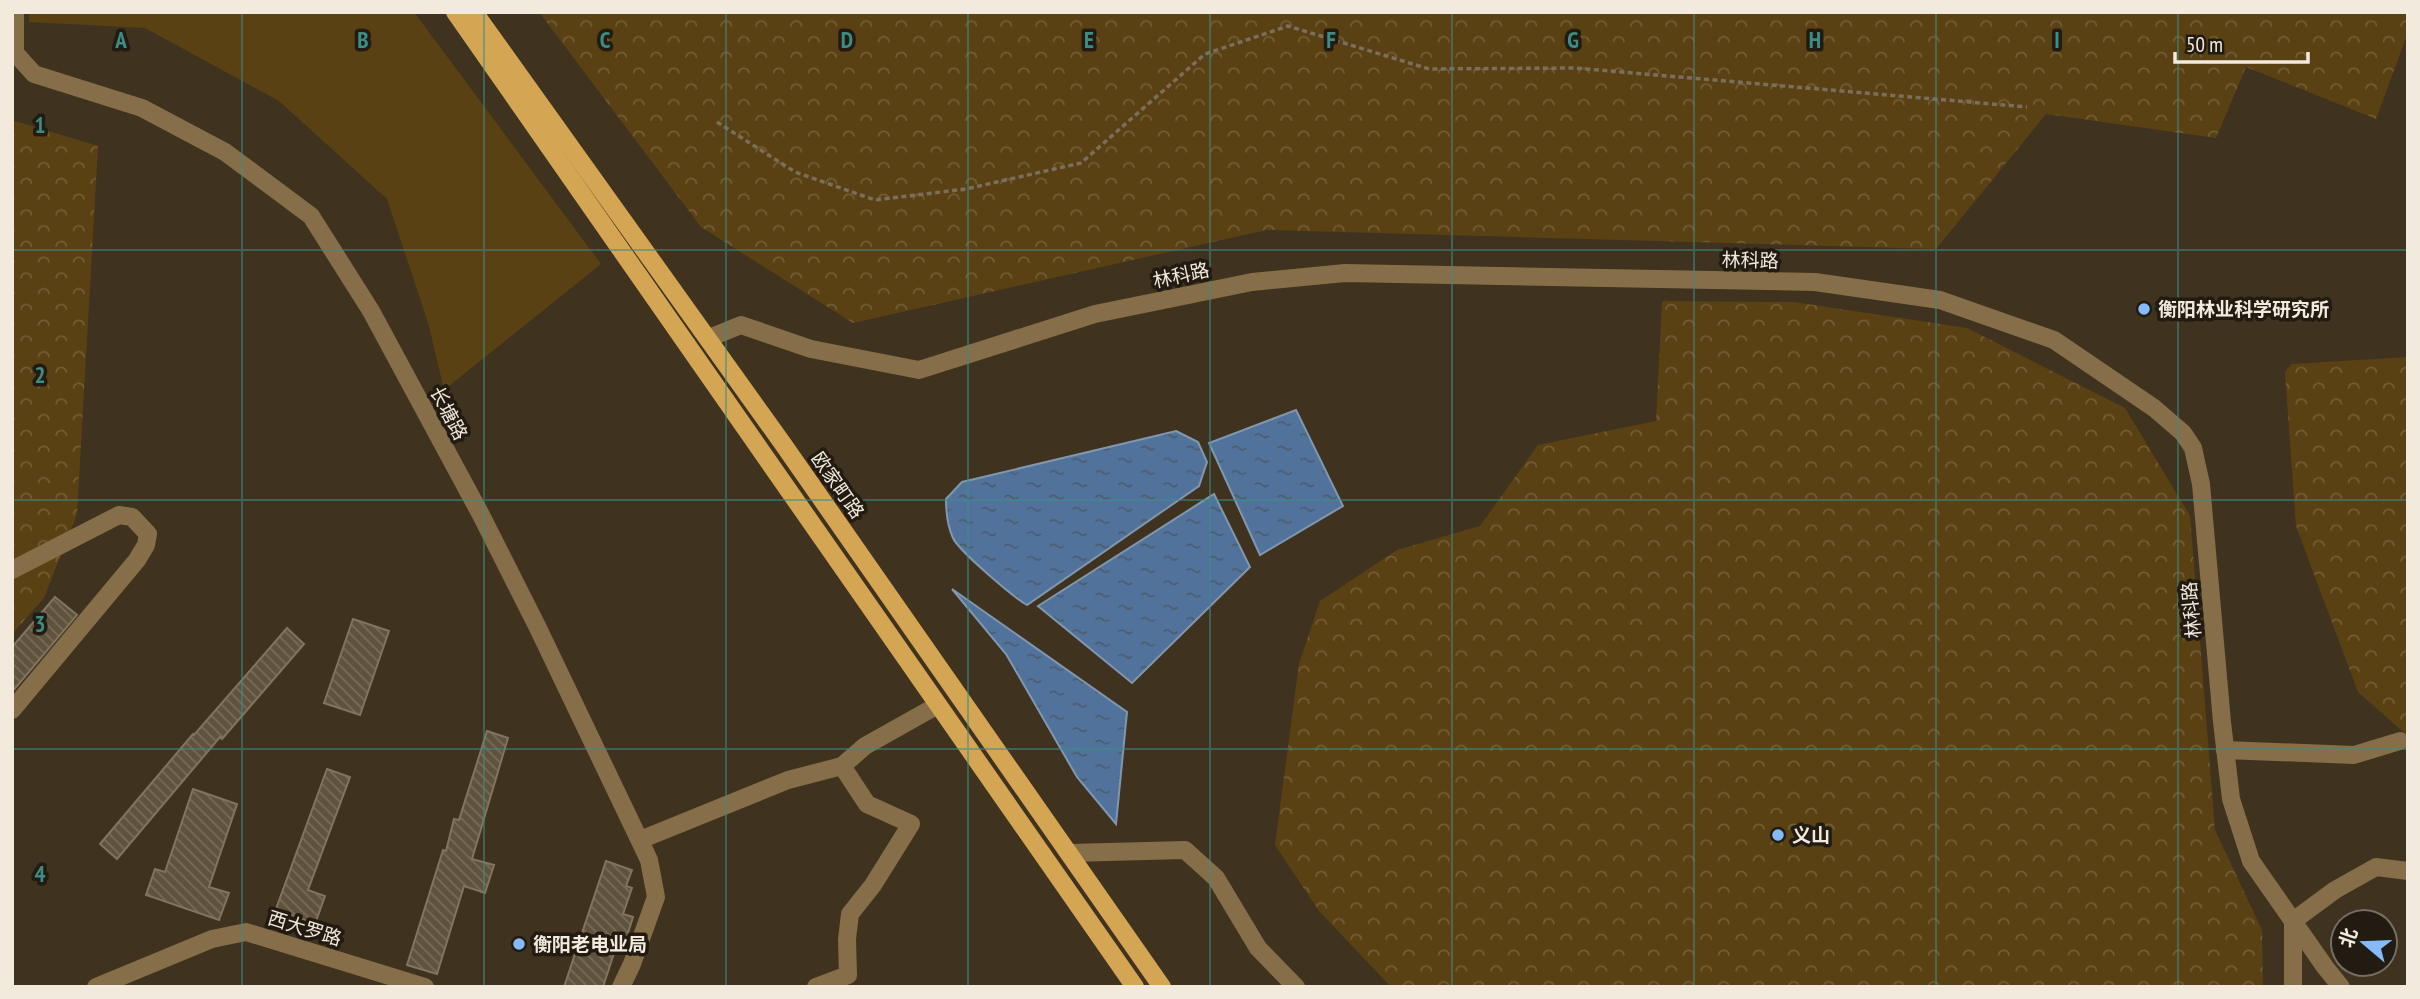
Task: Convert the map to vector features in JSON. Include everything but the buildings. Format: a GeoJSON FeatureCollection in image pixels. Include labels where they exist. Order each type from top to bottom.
{"type":"FeatureCollection","features":[{"type":"Feature","properties":{"kind":"main road"},"geometry":{"type":"LineString","coordinates":[[455,12],[1135,987]]}},
{"type":"Feature","properties":{"kind":"main road","name":"欧家町路"},"geometry":{"type":"LineString","coordinates":[[474,12],[709,338],[1162,987]]}},
{"type":"Feature","properties":{"kind":"street","name":"长塘路"},"geometry":{"type":"LineString","coordinates":[[15,12],[15,54],[34,74],[142,108],[225,152],[311,216],[371,311],[481,515],[649,860],[656,897],[621,987]]}},
{"type":"Feature","properties":{"kind":"street","name":"林科路"},"geometry":{"type":"LineString","coordinates":[[709,338],[741,325],[811,349],[919,370],[1095,314],[1252,282],[1345,273],[1815,282],[1940,300],[2054,340],[2154,408],[2183,433],[2193,448],[2201,484],[2231,799],[2251,861],[2341,987]]}},
{"type":"Feature","properties":{"kind":"street"},"geometry":{"type":"LineString","coordinates":[[12,570],[119,514],[132,517],[148,534],[146,545],[137,560],[12,710]]}},
{"type":"Feature","properties":{"kind":"street"},"geometry":{"type":"LineString","coordinates":[[640,841],[788,780],[842,766],[864,746],[939,705]]}},
{"type":"Feature","properties":{"kind":"street"},"geometry":{"type":"LineString","coordinates":[[2225,750],[2354,755],[2400,741]]}},
{"type":"Feature","properties":{"kind":"street"},"geometry":{"type":"LineString","coordinates":[[816,987],[848,975],[847,939],[850,914],[877,879],[911,824],[867,804],[842,766]]}},
{"type":"Feature","properties":{"kind":"street"},"geometry":{"type":"LineString","coordinates":[[1069,853],[1185,850],[1216,878],[1258,948],[1296,987]]}},
{"type":"Feature","properties":{"kind":"street"},"geometry":{"type":"LineString","coordinates":[[2293,987],[2293,920],[2335,890],[2376,867],[2408,871]]}},
{"type":"Feature","properties":{"kind":"street","name":"西大罗路"},"geometry":{"type":"LineString","coordinates":[[96,987],[212,939],[246,932],[389,981],[425,987]]}},
{"type":"Feature","properties":{"kind":"path"},"geometry":{"type":"LineString","coordinates":[[717,122],[795,172],[875,200],[966,189],[1081,163],[1205,54],[1288,26],[1429,69],[1575,68],[2027,107]]}},
{"type":"Feature","properties":{"kind":"green space"},"geometry":{"type":"Polygon","coordinates":[[[29,12],[414,12],[601,264],[444,390],[429,326],[387,199],[279,101],[145,28],[29,22],[29,12]]]}},
{"type":"Feature","properties":{"kind":"green space"},"geometry":{"type":"Polygon","coordinates":[[[539,12],[2408,12],[2408,32],[2376,119],[2246,67],[2216,138],[2046,114],[1936,249],[1266,230],[853,323],[701,227],[539,12]]]}},
{"type":"Feature","properties":{"kind":"green space"},"geometry":{"type":"Polygon","coordinates":[[[12,122],[98,146],[77,514],[44,598],[12,634],[12,122]]]}},
{"type":"Feature","properties":{"kind":"green space"},"geometry":{"type":"Polygon","coordinates":[[[1662,301],[1794,302],[1967,328],[2125,408],[2190,516],[2215,830],[2262,930],[2263,987],[1391,987],[1319,911],[1275,845],[1299,664],[1320,601],[1397,550],[1480,526],[1538,445],[1656,421],[1662,301]]]}},
{"type":"Feature","properties":{"kind":"green space"},"geometry":{"type":"Polygon","coordinates":[[[2408,357],[2408,736],[2358,692],[2296,526],[2285,372],[2292,364],[2408,357]]]}},
{"type":"Feature","properties":{"kind":"water"},"geometry":{"type":"Polygon","coordinates":[[[1296,410],[1343,506],[1260,555],[1209,443],[1296,410]]]}},
{"type":"Feature","properties":{"kind":"water"},"geometry":{"type":"Polygon","coordinates":[[[1176,431],[1198,442],[1207,462],[1199,486],[1027,605],[987,573],[953,538],[947,519],[946,499],[962,482],[1176,431]]]}},
{"type":"Feature","properties":{"kind":"water"},"geometry":{"type":"Polygon","coordinates":[[[1214,494],[1250,567],[1132,683],[1038,606],[1214,494]]]}},
{"type":"Feature","properties":{"kind":"water"},"geometry":{"type":"Polygon","coordinates":[[[952,589],[1127,712],[1116,824],[1077,777],[1006,654],[952,589]]]}},
{"type":"Feature","properties":{"kind":"place","name":"衡阳林业科学研究所"},"geometry":{"type":"Point","coordinates":[2144,309]}},
{"type":"Feature","properties":{"kind":"place","name":"义山"},"geometry":{"type":"Point","coordinates":[1778,835]}},
{"type":"Feature","properties":{"kind":"place","name":"衡阳老电业局"},"geometry":{"type":"Point","coordinates":[519,944]}}]}
